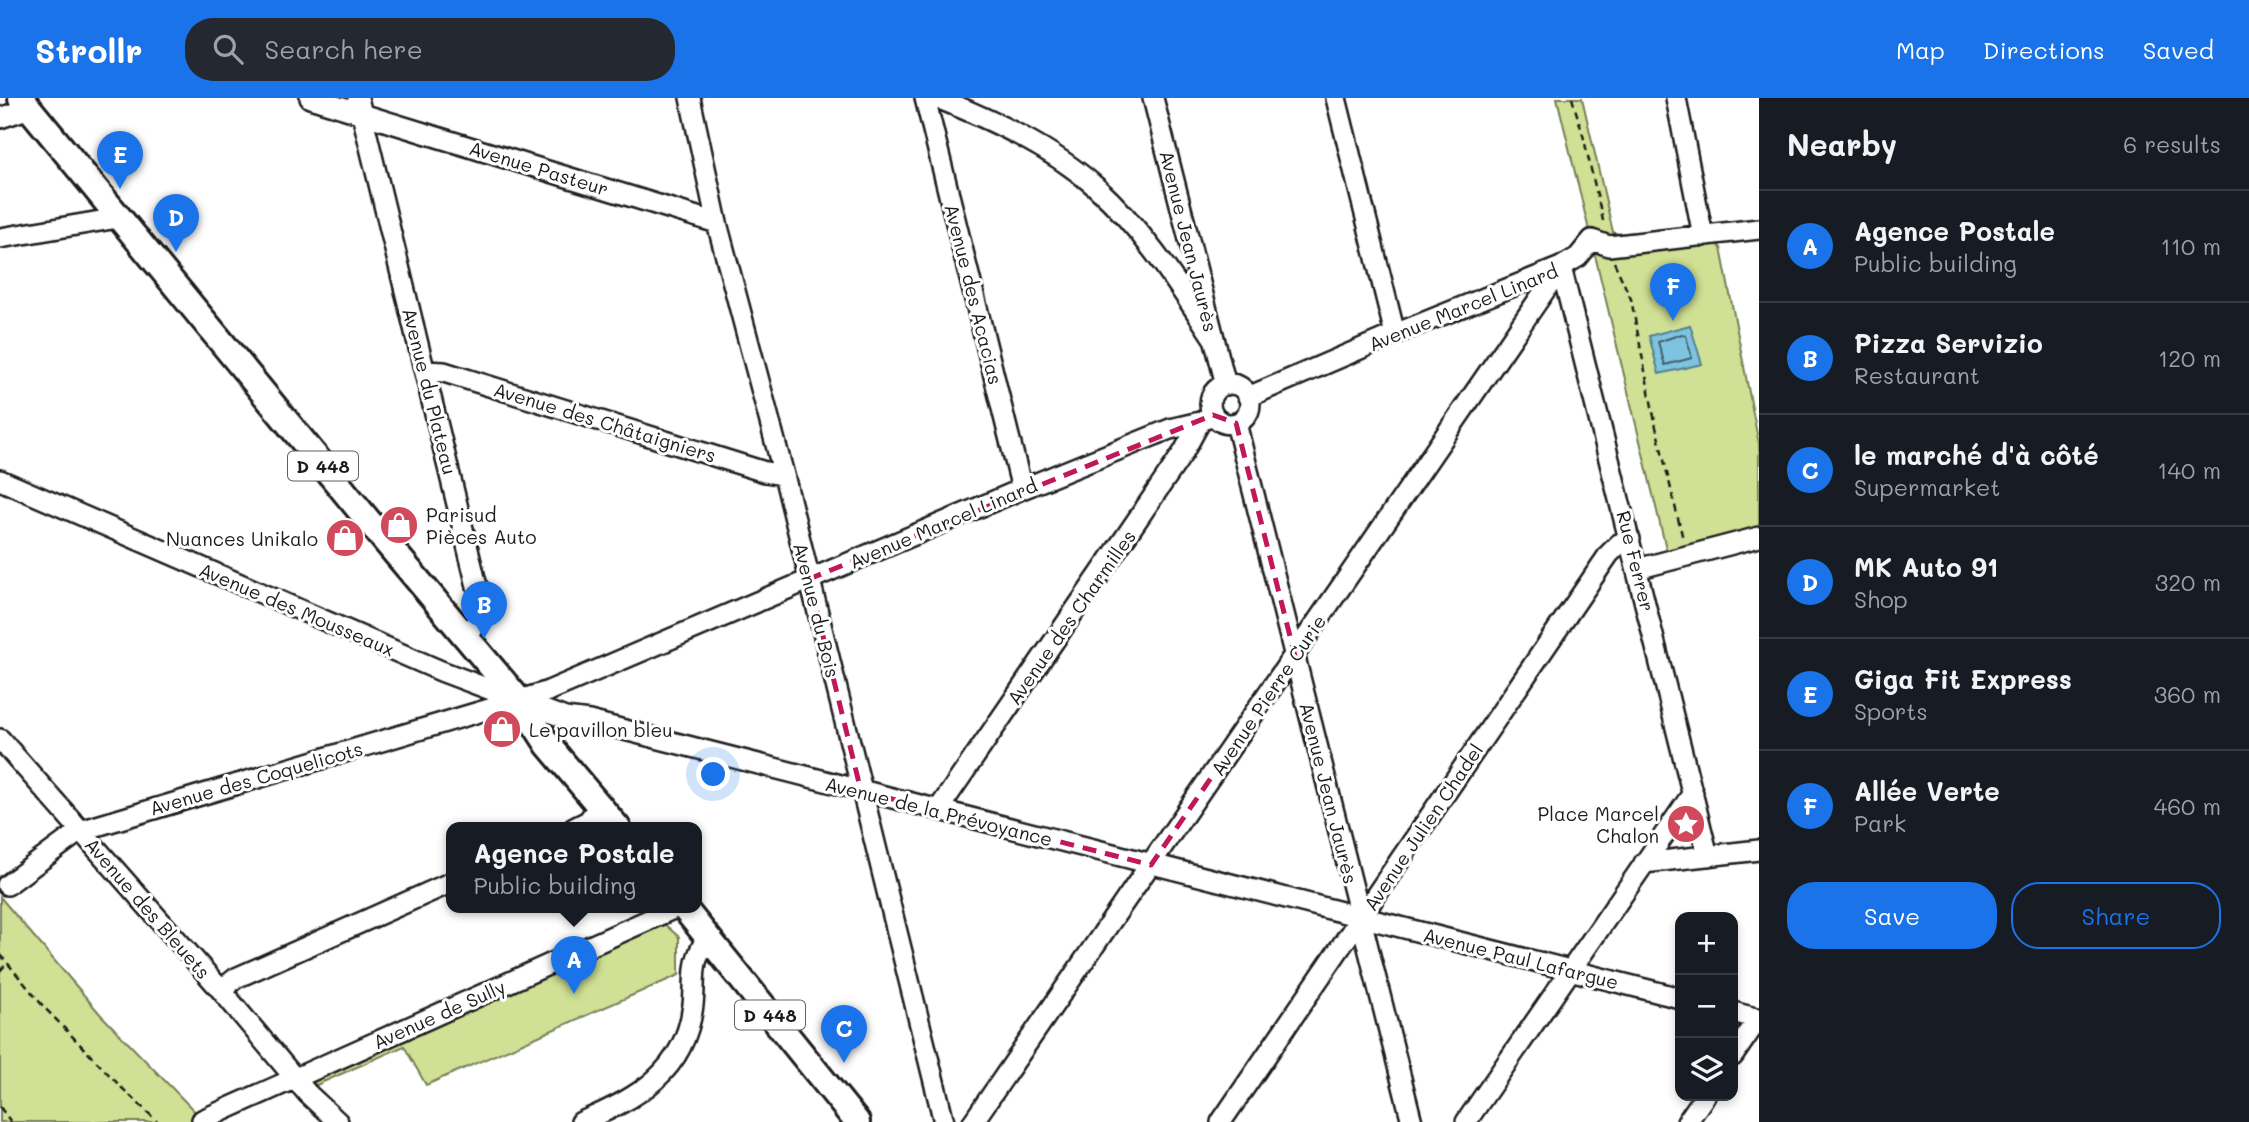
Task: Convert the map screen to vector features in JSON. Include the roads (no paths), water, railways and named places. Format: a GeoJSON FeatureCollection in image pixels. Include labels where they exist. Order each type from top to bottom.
{"type":"FeatureCollection","features":[{"type":"Feature","properties":{"kind":"main road","name":"D 448"},"geometry":{"type":"LineString","coordinates":[[25,103],[464,637],[519,700],[548,745],[613,822]]}},
{"type":"Feature","properties":{"kind":"main road","name":"D 448"},"geometry":{"type":"LineString","coordinates":[[688,913],[856,1122]]}},
{"type":"Feature","properties":{"kind":"street","name":"Avenue Pasteur"},"geometry":{"type":"LineString","coordinates":[[310,98],[359,106],[717,223]]}},
{"type":"Feature","properties":{"kind":"street","name":"Avenue du Bois"},"geometry":{"type":"LineString","coordinates":[[690,98],[717,223],[784,475],[944,1122]]}},
{"type":"Feature","properties":{"kind":"street","name":"Avenue des Acacias"},"geometry":{"type":"LineString","coordinates":[[925,98],[1022,489]]}},
{"type":"Feature","properties":{"kind":"street"},"geometry":{"type":"LineString","coordinates":[[937,98],[1023,138],[1095,186],[1129,221],[1154,253],[1214,339]]}},
{"type":"Feature","properties":{"kind":"street","name":"Avenue Jean Jaurès"},"geometry":{"type":"LineString","coordinates":[[1153,98],[1226,385]]}},
{"type":"Feature","properties":{"kind":"street"},"geometry":{"type":"LineString","coordinates":[[1336,98],[1395,334]]}},
{"type":"Feature","properties":{"kind":"street"},"geometry":{"type":"LineString","coordinates":[[1676,98],[1703,236]]}},
{"type":"Feature","properties":{"kind":"street"},"geometry":{"type":"LineString","coordinates":[[0,118],[25,103]]}},
{"type":"Feature","properties":{"kind":"street","name":"Avenue du Plateau"},"geometry":{"type":"LineString","coordinates":[[359,106],[484,615],[464,637]]}},
{"type":"Feature","properties":{"kind":"street"},"geometry":{"type":"LineString","coordinates":[[0,238],[123,224]]}},
{"type":"Feature","properties":{"kind":"street","name":"Avenue Marcel Linard"},"geometry":{"type":"LineString","coordinates":[[1248,397],[1561,267],[1578,257],[1592,240],[1609,246],[1759,229]]}},
{"type":"Feature","properties":{"kind":"street","name":"Rue Ferrer"},"geometry":{"type":"LineString","coordinates":[[1561,267],[1708,856]]}},
{"type":"Feature","properties":{"kind":"street","name":"Avenue Pierre Curie"},"geometry":{"type":"LineString","coordinates":[[973,1122],[1561,267]]}},
{"type":"Feature","properties":{"kind":"street","name":"Avenue des Châtaigniers"},"geometry":{"type":"LineString","coordinates":[[425,371],[444,372],[752,468],[784,475]]}},
{"type":"Feature","properties":{"kind":"street"},"geometry":{"type":"LineString","coordinates":[[1226,385],[1242,388],[1248,397],[1250,404],[1246,416],[1236,423],[1206,418],[1211,396],[1226,385]]}},
{"type":"Feature","properties":{"kind":"street","name":"Avenue Marcel Linard"},"geometry":{"type":"LineString","coordinates":[[519,700],[546,692],[1022,489],[1170,429],[1206,418]]}},
{"type":"Feature","properties":{"kind":"street","name":"Avenue des Charmilles"},"geometry":{"type":"LineString","coordinates":[[938,810],[1206,418]]}},
{"type":"Feature","properties":{"kind":"street","name":"Avenue Jean Jaurès"},"geometry":{"type":"LineString","coordinates":[[1236,423],[1412,1122]]}},
{"type":"Feature","properties":{"kind":"street","name":"Avenue des Mousseaux"},"geometry":{"type":"LineString","coordinates":[[0,480],[441,671],[519,700]]}},
{"type":"Feature","properties":{"kind":"street"},"geometry":{"type":"LineString","coordinates":[[1637,569],[1759,537]]}},
{"type":"Feature","properties":{"kind":"street","name":"Avenue Julien Chadel"},"geometry":{"type":"LineString","coordinates":[[1221,1122],[1609,554],[1619,544],[1630,539]]}},
{"type":"Feature","properties":{"kind":"street","name":"Avenue de la Prévoyance"},"geometry":{"type":"LineString","coordinates":[[519,700],[565,718],[589,721],[1361,918]]}},
{"type":"Feature","properties":{"kind":"street","name":"Avenue des Coquelicots"},"geometry":{"type":"LineString","coordinates":[[7,885],[80,831],[519,700]]}},
{"type":"Feature","properties":{"kind":"street","name":"Avenue des Bleuets"},"geometry":{"type":"LineString","coordinates":[[0,739],[221,990],[307,1094],[338,1122]]}},
{"type":"Feature","properties":{"kind":"street"},"geometry":{"type":"LineString","coordinates":[[1466,1122],[1693,793]]}},
{"type":"Feature","properties":{"kind":"street"},"geometry":{"type":"LineString","coordinates":[[586,822],[600,806]]}},
{"type":"Feature","properties":{"kind":"street"},"geometry":{"type":"LineString","coordinates":[[1644,863],[1759,850]]}},
{"type":"Feature","properties":{"kind":"street"},"geometry":{"type":"LineString","coordinates":[[221,990],[236,978],[446,885]]}},
{"type":"Feature","properties":{"kind":"street","name":"Avenue de Sully"},"geometry":{"type":"LineString","coordinates":[[202,1120],[664,913]]}},
{"type":"Feature","properties":{"kind":"street","name":"Avenue Paul Lafargue"},"geometry":{"type":"LineString","coordinates":[[1361,918],[1675,997]]}},
{"type":"Feature","properties":{"kind":"street"},"geometry":{"type":"LineString","coordinates":[[581,1122],[617,1115],[658,1079],[682,1045],[690,1026],[695,960],[708,938]]}},
{"type":"Feature","properties":{"kind":"street"},"geometry":{"type":"LineString","coordinates":[[1738,1013],[1759,1018],[1738,1049]]}},
{"type":"Feature","properties":{"kind":"street"},"geometry":{"type":"LineString","coordinates":[[1687,1122],[1702,1101]]}},
{"type":"Feature","properties":{"kind":"water"},"geometry":{"type":"Polygon","coordinates":[[[1690,325],[1702,364],[1659,374],[1649,336],[1690,325]]]}},
{"type":"Feature","properties":{"kind":"place","name":"Giga Fit Express"},"geometry":{"type":"Point","coordinates":[120,189]}},
{"type":"Feature","properties":{"kind":"place","name":"MK Auto 91"},"geometry":{"type":"Point","coordinates":[176,252]}},
{"type":"Feature","properties":{"kind":"place","name":"Allée Verte"},"geometry":{"type":"Point","coordinates":[1673,321]}},
{"type":"Feature","properties":{"kind":"place","name":"Parisud Pièces Auto"},"geometry":{"type":"Point","coordinates":[399,525]}},
{"type":"Feature","properties":{"kind":"place","name":"Nuances Unikalo"},"geometry":{"type":"Point","coordinates":[345,538]}},
{"type":"Feature","properties":{"kind":"place","name":"Pizza Servizio"},"geometry":{"type":"Point","coordinates":[484,639]}},
{"type":"Feature","properties":{"kind":"place","name":"Le pavillon bleu"},"geometry":{"type":"Point","coordinates":[502,729]}},
{"type":"Feature","properties":{"kind":"place","name":"Place Marcel Chalon"},"geometry":{"type":"Point","coordinates":[1686,824]}},
{"type":"Feature","properties":{"kind":"place","name":"Agence Postale"},"geometry":{"type":"Point","coordinates":[574,994]}},
{"type":"Feature","properties":{"kind":"place","name":"le marché d'à côté"},"geometry":{"type":"Point","coordinates":[844,1063]}}]}
